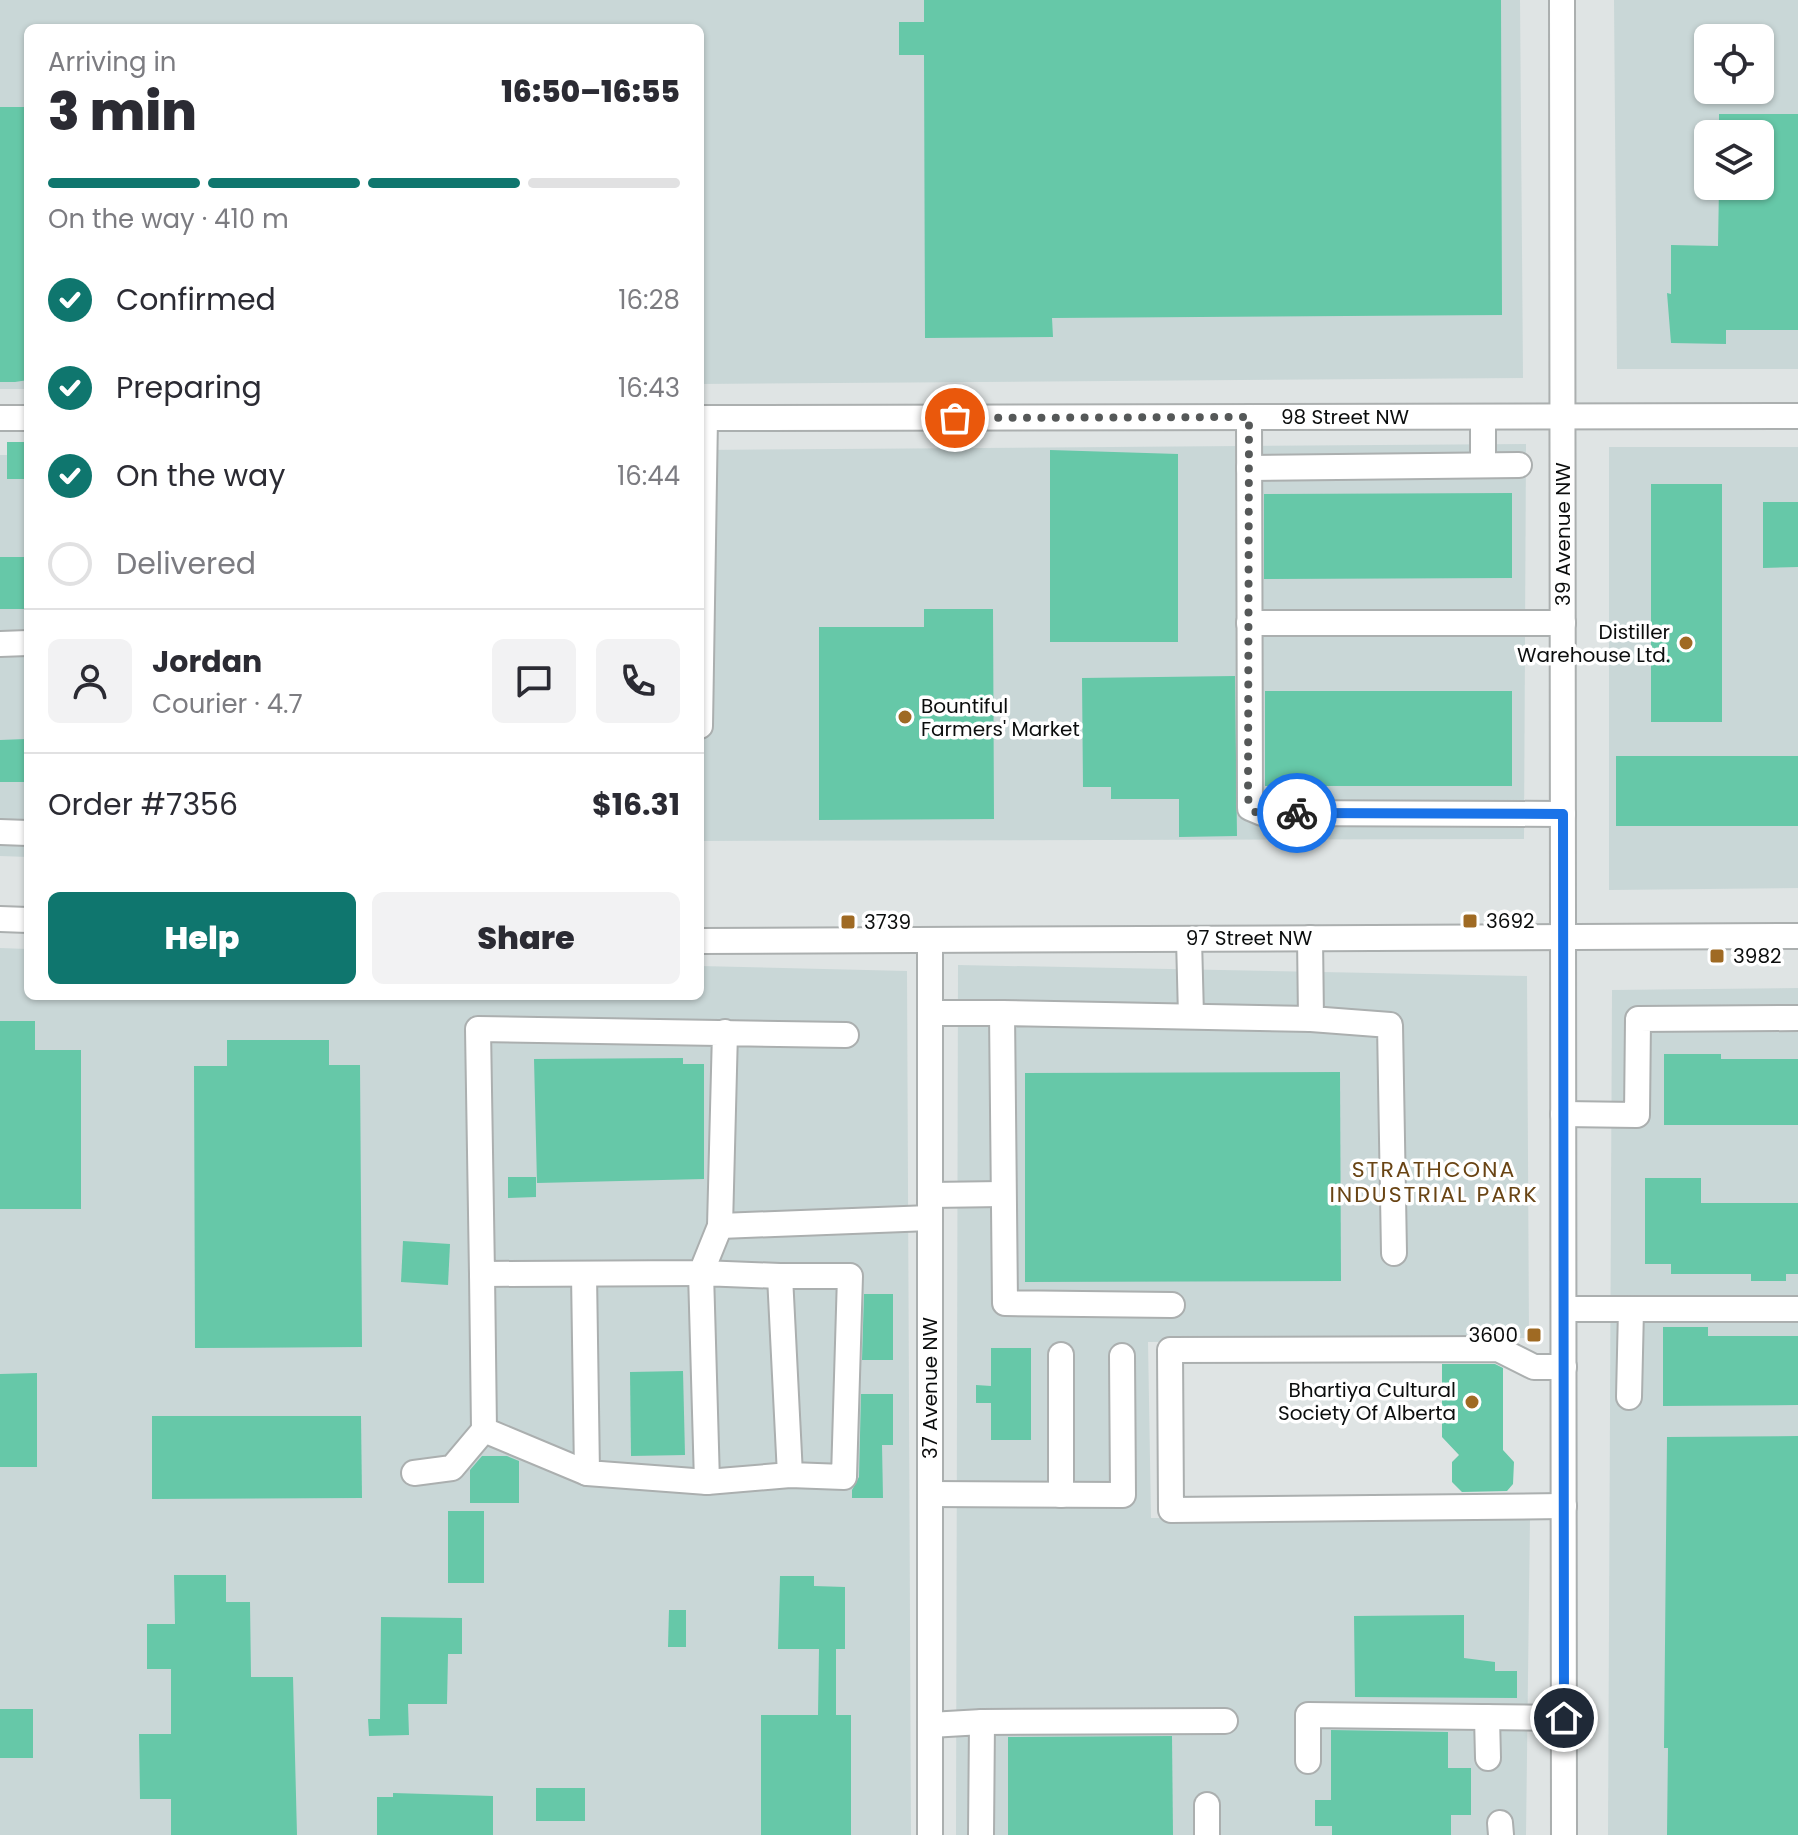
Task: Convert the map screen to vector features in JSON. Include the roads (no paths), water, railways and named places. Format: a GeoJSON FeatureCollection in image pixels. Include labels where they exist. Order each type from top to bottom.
{"type":"FeatureCollection","features":[{"type":"Feature","properties":{"kind":"street","name":"39 Avenue NW"},"geometry":{"type":"LineString","coordinates":[[1562,0],[1564,1835]]}},
{"type":"Feature","properties":{"kind":"street","name":"98 Street NW"},"geometry":{"type":"LineString","coordinates":[[704,418],[1798,416]]}},
{"type":"Feature","properties":{"kind":"street"},"geometry":{"type":"LineString","coordinates":[[1249,417],[1248,799],[1255,812],[1563,814]]}},
{"type":"Feature","properties":{"kind":"street"},"geometry":{"type":"LineString","coordinates":[[1483,417],[1483,465]]}},
{"type":"Feature","properties":{"kind":"street"},"geometry":{"type":"LineString","coordinates":[[0,418],[24,418]]}},
{"type":"Feature","properties":{"kind":"street"},"geometry":{"type":"LineString","coordinates":[[1249,468],[1519,465]]}},
{"type":"Feature","properties":{"kind":"street"},"geometry":{"type":"LineString","coordinates":[[1249,623],[1563,623]]}},
{"type":"Feature","properties":{"kind":"street"},"geometry":{"type":"LineString","coordinates":[[0,644],[24,643]]}},
{"type":"Feature","properties":{"kind":"street"},"geometry":{"type":"LineString","coordinates":[[0,832],[24,833]]}},
{"type":"Feature","properties":{"kind":"street"},"geometry":{"type":"LineString","coordinates":[[0,919],[24,920]]}},
{"type":"Feature","properties":{"kind":"street","name":"97 Street NW"},"geometry":{"type":"LineString","coordinates":[[704,941],[1798,936]]}},
{"type":"Feature","properties":{"kind":"street"},"geometry":{"type":"LineString","coordinates":[[1310,938],[1311,1019]]}},
{"type":"Feature","properties":{"kind":"street"},"geometry":{"type":"LineString","coordinates":[[1189,939],[1191,1016]]}},
{"type":"Feature","properties":{"kind":"street","name":"37 Avenue NW"},"geometry":{"type":"LineString","coordinates":[[930,940],[930,1835]]}},
{"type":"Feature","properties":{"kind":"street"},"geometry":{"type":"LineString","coordinates":[[930,1013],[1311,1019],[1390,1025],[1394,1253]]}},
{"type":"Feature","properties":{"kind":"street"},"geometry":{"type":"LineString","coordinates":[[1002,1013],[1005,1303],[1172,1305]]}},
{"type":"Feature","properties":{"kind":"street"},"geometry":{"type":"LineString","coordinates":[[1563,1114],[1637,1115],[1638,1019],[1798,1018]]}},
{"type":"Feature","properties":{"kind":"street"},"geometry":{"type":"LineString","coordinates":[[414,1473],[452,1468],[484,1430],[478,1029],[846,1035]]}},
{"type":"Feature","properties":{"kind":"street"},"geometry":{"type":"LineString","coordinates":[[707,1482],[701,1273],[720,1226],[725,1032]]}},
{"type":"Feature","properties":{"kind":"street"},"geometry":{"type":"LineString","coordinates":[[720,1226],[930,1206],[1003,1194]]}},
{"type":"Feature","properties":{"kind":"street"},"geometry":{"type":"LineString","coordinates":[[482,1274],[850,1276],[844,1477],[790,1475],[707,1482],[587,1473],[484,1430]]}},
{"type":"Feature","properties":{"kind":"street"},"geometry":{"type":"LineString","coordinates":[[584,1274],[587,1473]]}},
{"type":"Feature","properties":{"kind":"street"},"geometry":{"type":"LineString","coordinates":[[780,1276],[790,1475]]}},
{"type":"Feature","properties":{"kind":"street"},"geometry":{"type":"LineString","coordinates":[[1564,1309],[1798,1309]]}},
{"type":"Feature","properties":{"kind":"street"},"geometry":{"type":"LineString","coordinates":[[1629,1397],[1631,1309]]}},
{"type":"Feature","properties":{"kind":"street"},"geometry":{"type":"LineString","coordinates":[[1564,1367],[1534,1367],[1498,1349],[1170,1350],[1171,1510],[1564,1506]]}},
{"type":"Feature","properties":{"kind":"street"},"geometry":{"type":"LineString","coordinates":[[1061,1355],[1061,1495]]}},
{"type":"Feature","properties":{"kind":"street"},"geometry":{"type":"LineString","coordinates":[[930,1494],[1123,1495],[1122,1356]]}},
{"type":"Feature","properties":{"kind":"street"},"geometry":{"type":"LineString","coordinates":[[1308,1761],[1308,1715],[1564,1718]]}},
{"type":"Feature","properties":{"kind":"street"},"geometry":{"type":"LineString","coordinates":[[1487,1717],[1488,1758]]}},
{"type":"Feature","properties":{"kind":"street"},"geometry":{"type":"LineString","coordinates":[[930,1725],[1225,1721]]}},
{"type":"Feature","properties":{"kind":"street"},"geometry":{"type":"LineString","coordinates":[[981,1835],[982,1722]]}},
{"type":"Feature","properties":{"kind":"street"},"geometry":{"type":"LineString","coordinates":[[1207,1805],[1207,1835]]}},
{"type":"Feature","properties":{"kind":"place","name":"Distiller Warehouse Ltd."},"geometry":{"type":"Point","coordinates":[1686,643]}},
{"type":"Feature","properties":{"kind":"place","name":"Bountiful Farmers' Market"},"geometry":{"type":"Point","coordinates":[905,717]}},
{"type":"Feature","properties":{"kind":"place","name":"3692"},"geometry":{"type":"Point","coordinates":[1470,921]}},
{"type":"Feature","properties":{"kind":"place","name":"3739"},"geometry":{"type":"Point","coordinates":[848,922]}},
{"type":"Feature","properties":{"kind":"place","name":"3982"},"geometry":{"type":"Point","coordinates":[1717,956]}},
{"type":"Feature","properties":{"kind":"place","name":"3600"},"geometry":{"type":"Point","coordinates":[1534,1335]}},
{"type":"Feature","properties":{"kind":"place","name":"Bhartiya Cultural Society Of Alberta"},"geometry":{"type":"Point","coordinates":[1472,1402]}},
{"type":"Feature","properties":{"kind":"district","name":"STRATHCONA INDUSTRIAL PARK"},"geometry":{"type":"Point","coordinates":[1434,1182]}}]}
